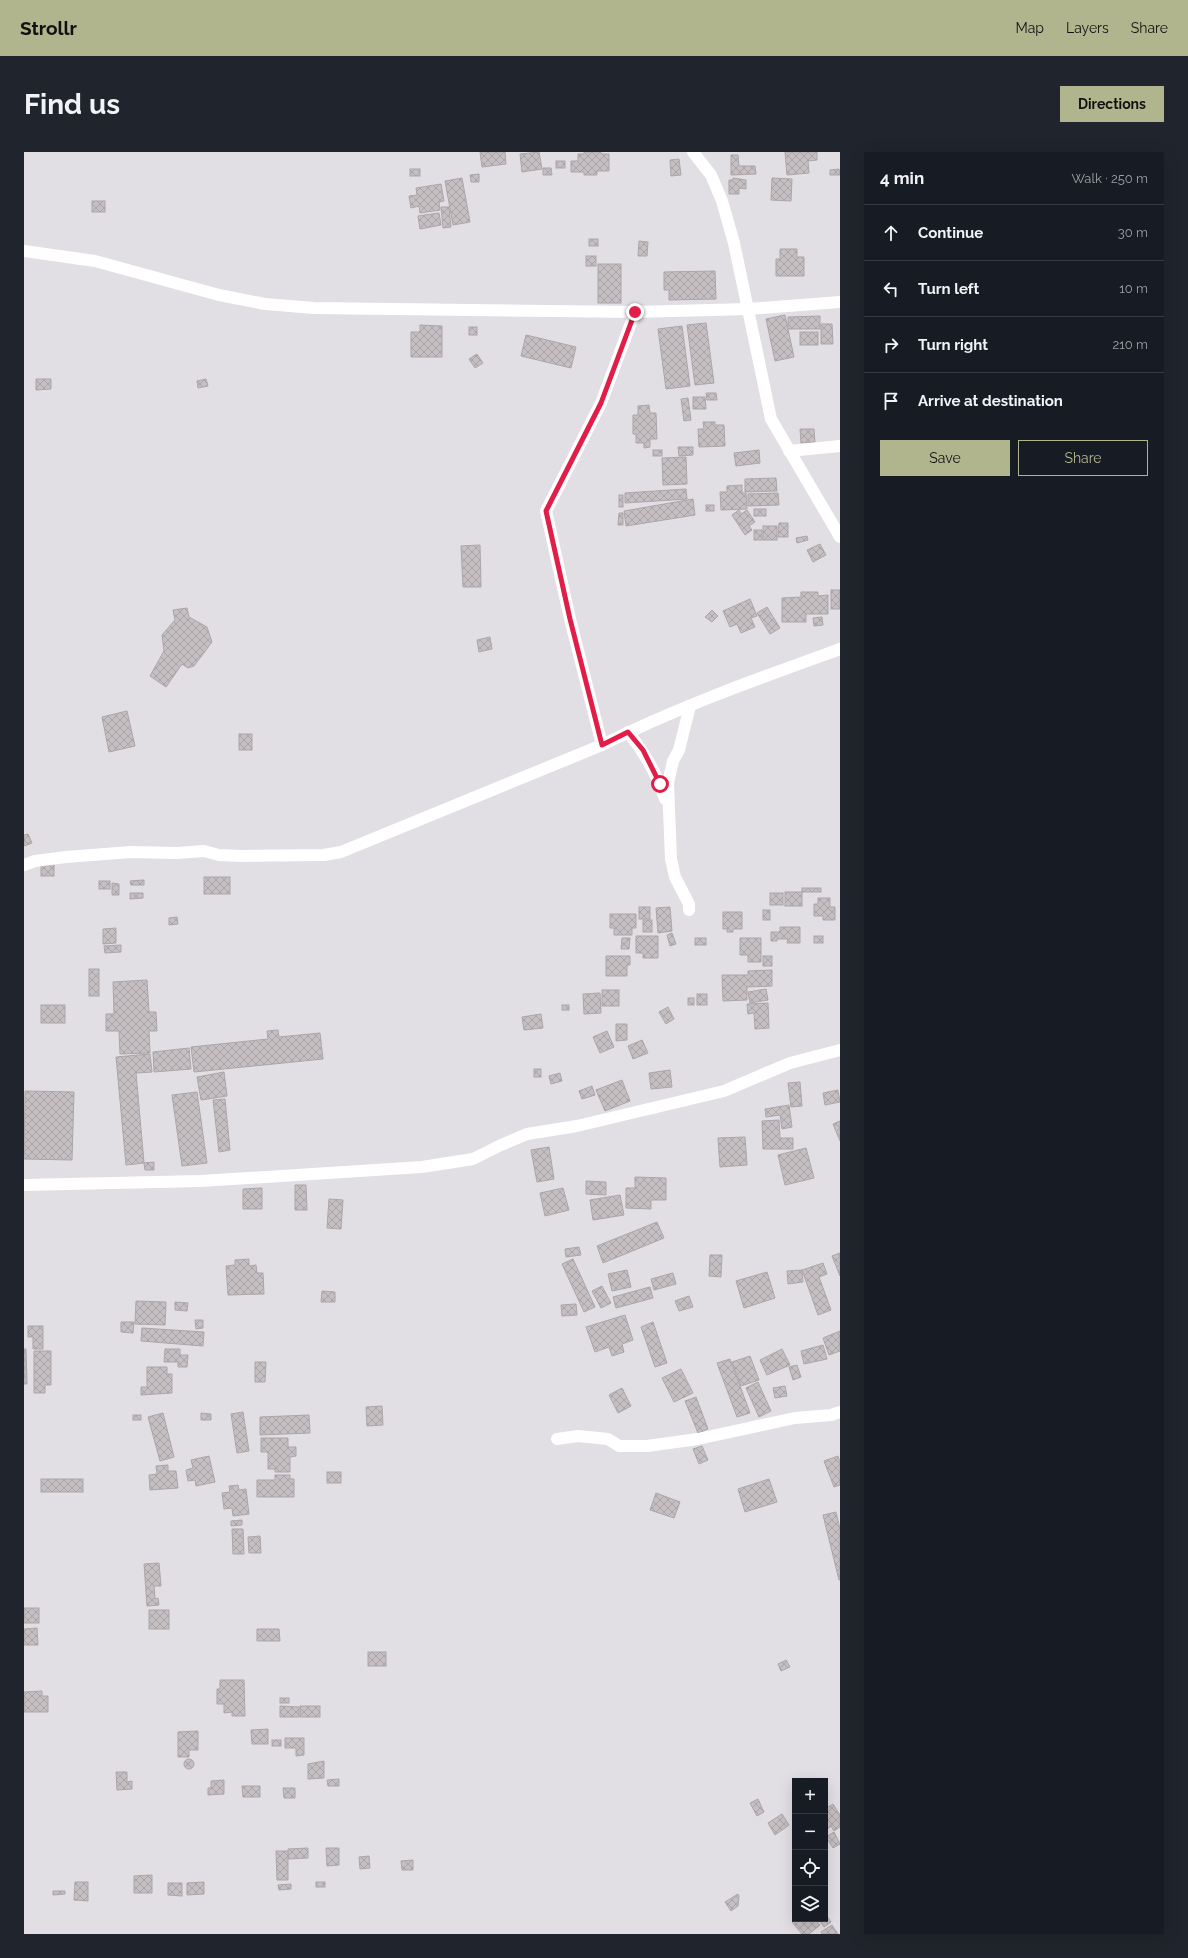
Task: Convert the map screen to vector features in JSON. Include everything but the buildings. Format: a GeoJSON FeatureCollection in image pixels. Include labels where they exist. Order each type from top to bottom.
{"type":"FeatureCollection","features":[{"type":"Feature","properties":{"kind":"street"},"geometry":{"type":"LineString","coordinates":[[693,152],[711,175],[722,201],[734,243],[771,419],[840,537]]}},
{"type":"Feature","properties":{"kind":"street"},"geometry":{"type":"LineString","coordinates":[[24,251],[95,260],[219,295],[265,304],[314,308],[635,312],[748,309],[840,302]]}},
{"type":"Feature","properties":{"kind":"street"},"geometry":{"type":"LineString","coordinates":[[602,745],[570,619],[546,511],[601,403],[635,312]]}},
{"type":"Feature","properties":{"kind":"street"},"geometry":{"type":"LineString","coordinates":[[789,451],[840,446]]}},
{"type":"Feature","properties":{"kind":"street"},"geometry":{"type":"LineString","coordinates":[[24,865],[35,861],[66,857],[131,852],[177,853],[204,851],[219,855],[243,856],[324,855],[341,852],[602,745],[628,732],[736,687],[840,649]]}},
{"type":"Feature","properties":{"kind":"street"},"geometry":{"type":"LineString","coordinates":[[689,910],[689,904],[675,877],[670,859],[668,783],[674,761],[679,750],[690,706]]}},
{"type":"Feature","properties":{"kind":"street"},"geometry":{"type":"LineString","coordinates":[[628,732],[643,750],[660,784],[670,817]]}},
{"type":"Feature","properties":{"kind":"street"},"geometry":{"type":"LineString","coordinates":[[24,1185],[201,1181],[422,1167],[473,1159],[527,1134],[577,1126],[724,1091],[790,1063],[840,1050]]}},
{"type":"Feature","properties":{"kind":"street"},"geometry":{"type":"LineString","coordinates":[[557,1439],[578,1436],[608,1439],[619,1446],[646,1446],[698,1439],[795,1418],[831,1415],[840,1412]]}},
{"type":"Feature","properties":{"kind":"route"},"geometry":{"type":"LineString","coordinates":[[635,312],[601,403],[546,511],[570,619],[602,745],[628,732],[643,750],[660,784]]}}]}
